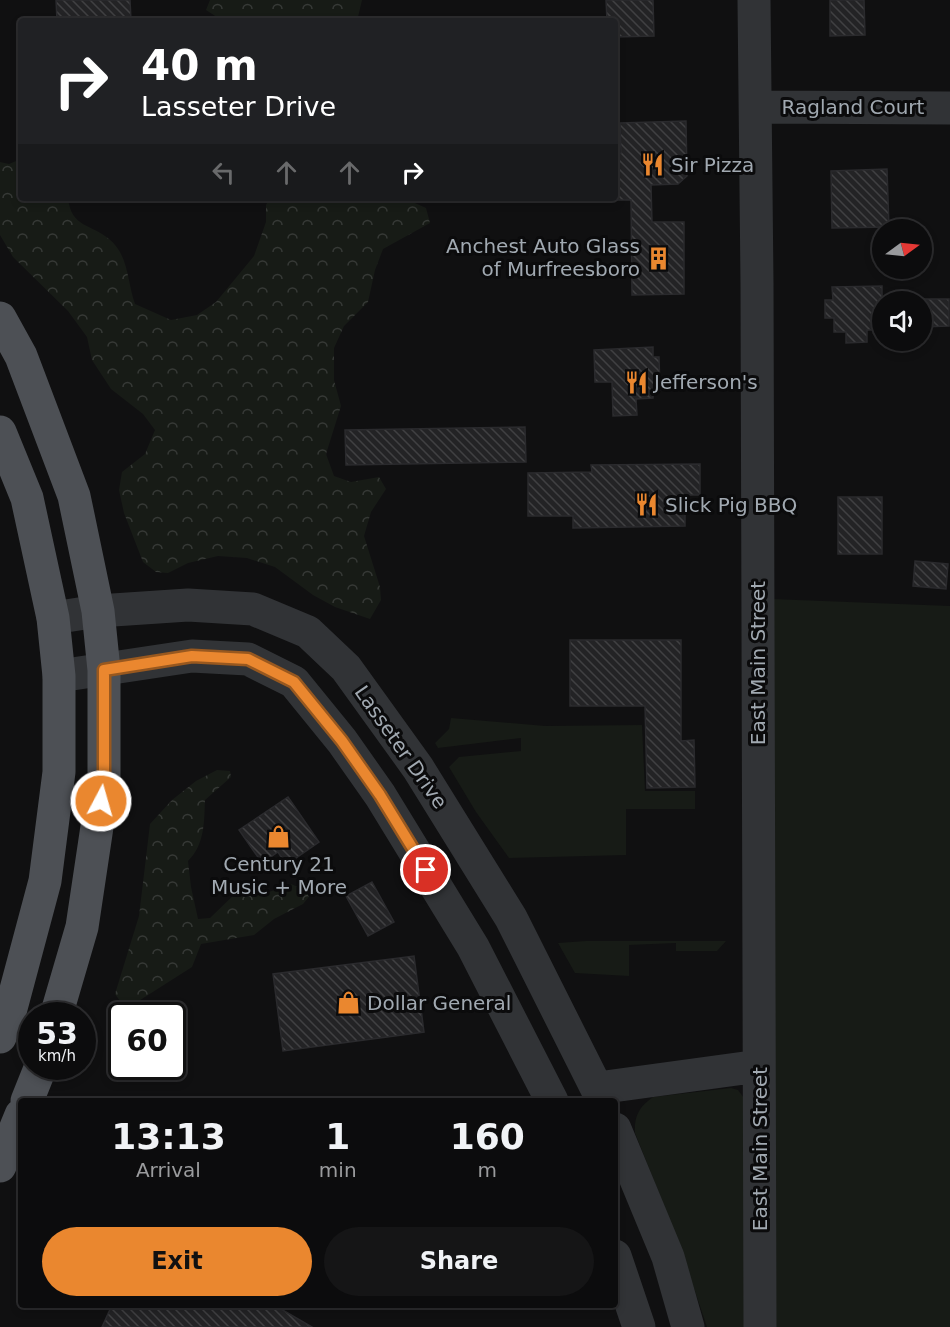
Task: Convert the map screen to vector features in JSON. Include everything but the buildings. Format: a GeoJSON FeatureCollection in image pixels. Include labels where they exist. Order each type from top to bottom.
{"type":"FeatureCollection","features":[{"type":"Feature","properties":{"kind":"main road"},"geometry":{"type":"LineString","coordinates":[[0,318],[21,356],[74,496],[98,611],[104,670],[104,780],[82,927],[60,1002]]}},
{"type":"Feature","properties":{"kind":"main road"},"geometry":{"type":"LineString","coordinates":[[0,432],[27,498],[52,618],[59,676],[59,772],[45,881],[10,1012],[0,1037]]}},
{"type":"Feature","properties":{"kind":"main road"},"geometry":{"type":"LineString","coordinates":[[28,1098],[35,1080]]}},
{"type":"Feature","properties":{"kind":"main road"},"geometry":{"type":"LineString","coordinates":[[0,1166],[18,1122]]}},
{"type":"Feature","properties":{"kind":"street","name":"East Main Street"},"geometry":{"type":"LineString","coordinates":[[754,0],[760,1327]]}},
{"type":"Feature","properties":{"kind":"street","name":"Ragland Court"},"geometry":{"type":"LineString","coordinates":[[756,107],[950,108]]}},
{"type":"Feature","properties":{"kind":"street","name":"Lasseter Drive"},"geometry":{"type":"LineString","coordinates":[[52,618],[98,611],[188,604],[253,609],[308,632],[346,668],[418,768],[498,897],[601,1094]]}},
{"type":"Feature","properties":{"kind":"street"},"geometry":{"type":"LineString","coordinates":[[59,676],[192,656],[248,659],[294,682],[342,741],[386,804],[473,947],[550,1098]]}},
{"type":"Feature","properties":{"kind":"street"},"geometry":{"type":"LineString","coordinates":[[601,1094],[759,1066]]}},
{"type":"Feature","properties":{"kind":"street"},"geometry":{"type":"LineString","coordinates":[[618,1136],[668,1257],[688,1327]]}},
{"type":"Feature","properties":{"kind":"street"},"geometry":{"type":"LineString","coordinates":[[618,1265],[639,1327]]}},
{"type":"Feature","properties":{"kind":"green space"},"geometry":{"type":"Polygon","coordinates":[[[210,0],[362,0],[358,18],[218,18],[206,10],[210,0]]]}},
{"type":"Feature","properties":{"kind":"green space"},"geometry":{"type":"Polygon","coordinates":[[[18,160],[18,201],[69,201],[73,215],[78,220],[116,245],[127,269],[135,304],[171,320],[197,315],[216,302],[254,256],[266,222],[266,205],[268,201],[411,201],[426,208],[430,223],[383,249],[375,270],[368,302],[344,326],[334,348],[334,380],[341,406],[326,454],[334,476],[351,482],[379,477],[386,489],[371,512],[364,536],[380,587],[381,600],[370,619],[335,607],[313,595],[275,567],[247,558],[218,556],[188,563],[168,573],[156,572],[143,562],[124,513],[119,490],[122,472],[145,454],[155,430],[143,414],[111,389],[92,360],[87,337],[68,311],[13,257],[0,235],[0,162],[9,164],[18,160]]]}},
{"type":"Feature","properties":{"kind":"green space"},"geometry":{"type":"Polygon","coordinates":[[[772,599],[950,606],[950,1327],[776,1327],[772,599]]]}},
{"type":"Feature","properties":{"kind":"green space"},"geometry":{"type":"Polygon","coordinates":[[[451,718],[545,726],[642,725],[645,791],[695,791],[695,809],[626,809],[626,855],[509,858],[476,812],[449,767],[459,757],[521,751],[521,738],[438,748],[435,743],[449,729],[451,718]]]}},
{"type":"Feature","properties":{"kind":"green space"},"geometry":{"type":"Polygon","coordinates":[[[217,770],[230,771],[231,777],[205,800],[201,840],[188,861],[198,919],[210,918],[239,890],[269,892],[291,884],[312,893],[303,904],[274,919],[254,935],[201,944],[192,967],[137,1002],[121,1002],[115,994],[139,916],[150,824],[172,800],[196,781],[217,770]]]}},
{"type":"Feature","properties":{"kind":"green space"},"geometry":{"type":"Polygon","coordinates":[[[726,941],[717,951],[676,951],[676,943],[629,945],[629,976],[575,973],[558,943],[726,941]]]}},
{"type":"Feature","properties":{"kind":"green space"},"geometry":{"type":"Polygon","coordinates":[[[731,1088],[738,1090],[744,1098],[746,1327],[707,1327],[678,1241],[635,1133],[635,1122],[641,1108],[653,1097],[731,1088]]]}},
{"type":"Feature","properties":{"kind":"place","name":"Sir Pizza"},"geometry":{"type":"Point","coordinates":[653,165]}},
{"type":"Feature","properties":{"kind":"place","name":"Anchest Auto Glass of Murfreesboro"},"geometry":{"type":"Point","coordinates":[658,258]}},
{"type":"Feature","properties":{"kind":"place","name":"Jefferson's"},"geometry":{"type":"Point","coordinates":[636,382]}},
{"type":"Feature","properties":{"kind":"place","name":"Slick Pig BBQ"},"geometry":{"type":"Point","coordinates":[647,505]}},
{"type":"Feature","properties":{"kind":"place","name":"Century 21 Music + More"},"geometry":{"type":"Point","coordinates":[279,836]}},
{"type":"Feature","properties":{"kind":"place","name":"Dollar General"},"geometry":{"type":"Point","coordinates":[349,1003]}},
{"type":"Feature","properties":{"kind":"route"},"geometry":{"type":"LineString","coordinates":[[101,801],[104,780],[104,670],[192,656],[248,659],[294,682],[342,741],[380,795],[426,870]]}}]}
